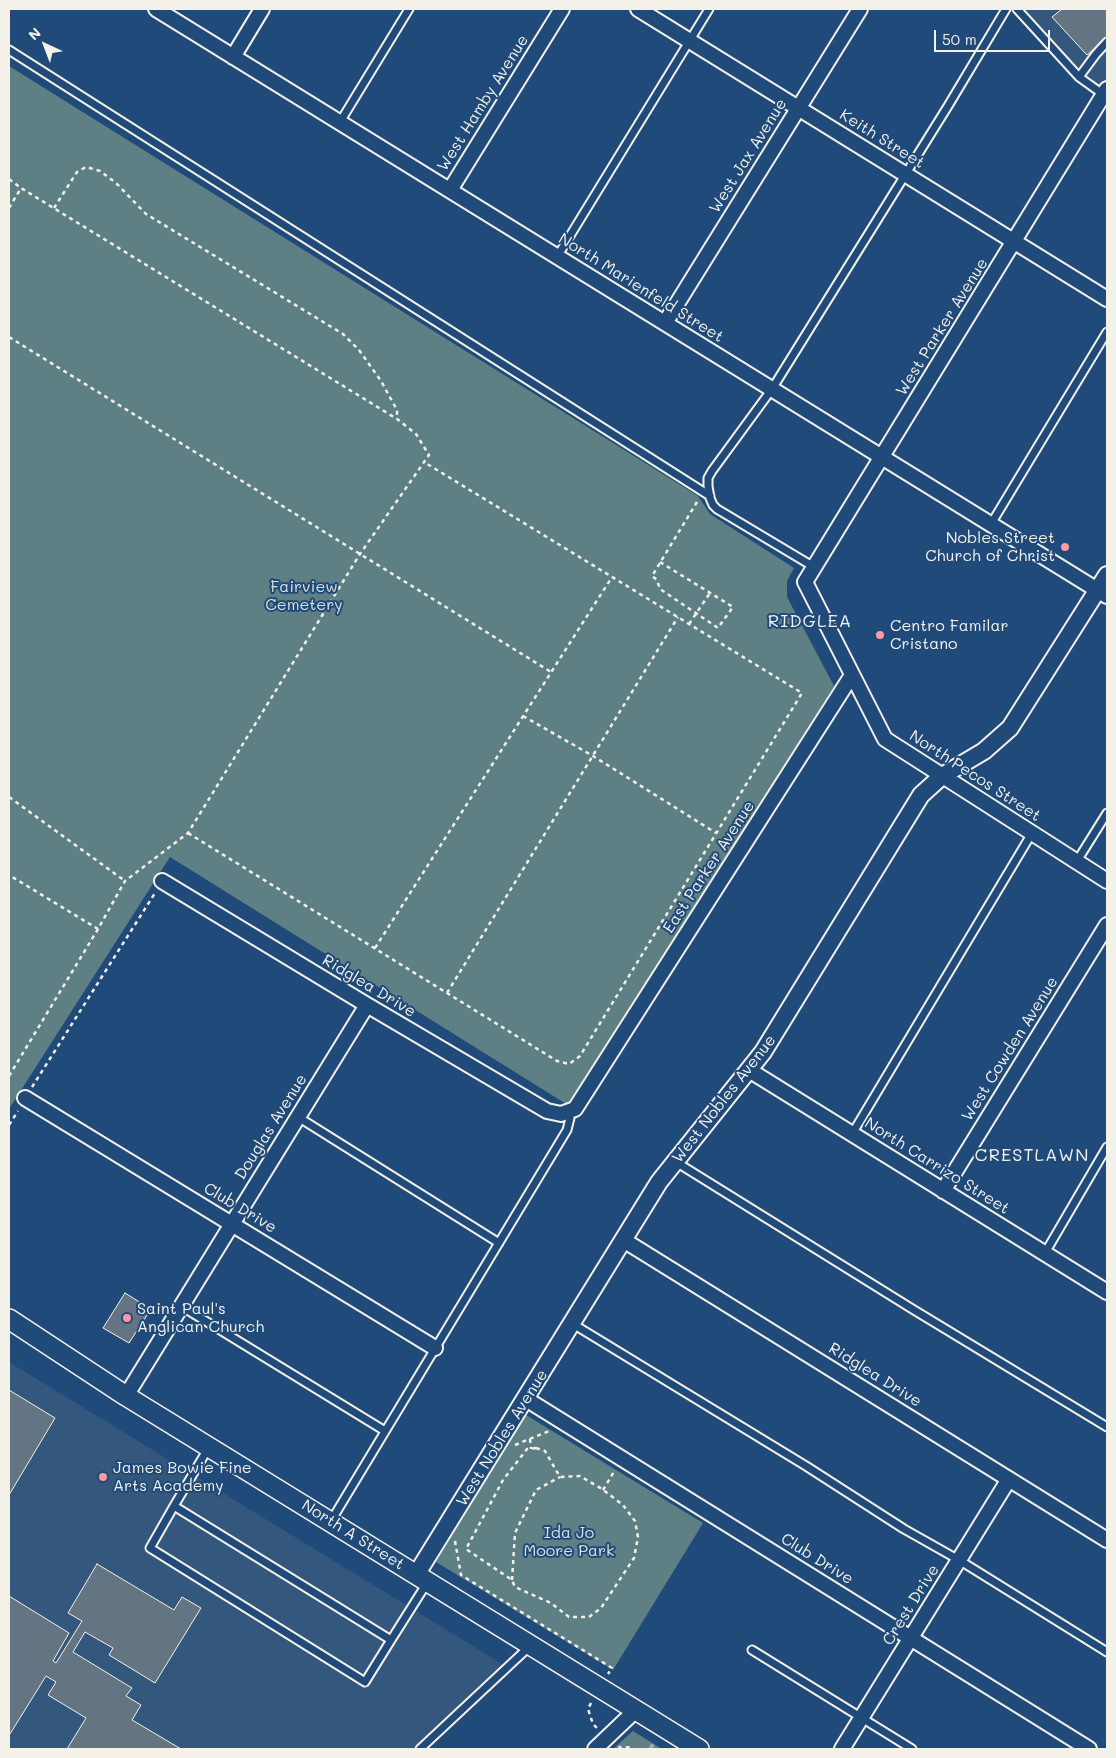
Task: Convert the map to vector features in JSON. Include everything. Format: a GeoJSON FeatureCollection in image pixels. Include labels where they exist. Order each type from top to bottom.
{"type":"FeatureCollection","features":[{"type":"Feature","properties":{"kind":"main road","name":"North A Street"},"geometry":{"type":"LineString","coordinates":[[9,1319],[126,1396],[699,1749]]}},
{"type":"Feature","properties":{"kind":"street","name":"North Marienfeld Street"},"geometry":{"type":"LineString","coordinates":[[156,9],[1102,594]]}},
{"type":"Feature","properties":{"kind":"street"},"geometry":{"type":"LineString","coordinates":[[233,57],[262,9]]}},
{"type":"Feature","properties":{"kind":"street","name":"West Hamby Avenue"},"geometry":{"type":"LineString","coordinates":[[450,190],[562,9]]}},
{"type":"Feature","properties":{"kind":"street","name":"Keith Street"},"geometry":{"type":"LineString","coordinates":[[638,9],[1107,299]]}},
{"type":"Feature","properties":{"kind":"street","name":"West Jax Avenue"},"geometry":{"type":"LineString","coordinates":[[665,322],[860,9]]}},
{"type":"Feature","properties":{"kind":"street","name":"West Parker Avenue"},"geometry":{"type":"LineString","coordinates":[[852,675],[805,582],[1105,92]]}},
{"type":"Feature","properties":{"kind":"street","name":"West Nobles Avenue"},"geometry":{"type":"LineString","coordinates":[[422,1578],[526,1399],[625,1241],[659,1182],[763,1052],[921,795],[942,776],[984,751],[1010,728],[1102,594],[1107,575]]}},
{"type":"Feature","properties":{"kind":"street","name":"North Pecos Street"},"geometry":{"type":"LineString","coordinates":[[852,675],[885,739],[1107,881]]}},
{"type":"Feature","properties":{"kind":"street","name":"East Parker Avenue"},"geometry":{"type":"LineString","coordinates":[[565,1112],[575,1109],[852,675]]}},
{"type":"Feature","properties":{"kind":"street","name":"Ridglea Drive"},"geometry":{"type":"LineString","coordinates":[[162,881],[547,1111],[565,1112]]}},
{"type":"Feature","properties":{"kind":"street","name":"West Cowden Avenue"},"geometry":{"type":"LineString","coordinates":[[943,1190],[1107,925]]}},
{"type":"Feature","properties":{"kind":"street","name":"Douglas Avenue"},"geometry":{"type":"LineString","coordinates":[[126,1396],[367,1005]]}},
{"type":"Feature","properties":{"kind":"street","name":"North Carrizo Street"},"geometry":{"type":"LineString","coordinates":[[749,1070],[1107,1292]]}},
{"type":"Feature","properties":{"kind":"street","name":"Club Drive"},"geometry":{"type":"LineString","coordinates":[[26,1098],[435,1348]]}},
{"type":"Feature","properties":{"kind":"street","name":"Ridglea Drive"},"geometry":{"type":"LineString","coordinates":[[625,1241],[1107,1540]]}},
{"type":"Feature","properties":{"kind":"street","name":"Club Drive"},"geometry":{"type":"LineString","coordinates":[[526,1399],[619,1464],[912,1638],[1089,1749]]}},
{"type":"Feature","properties":{"kind":"street","name":"Crest Drive"},"geometry":{"type":"LineString","coordinates":[[842,1749],[1009,1479]]}},
{"type":"Feature","properties":{"kind":"street"},"geometry":{"type":"LineString","coordinates":[[594,1749],[636,1710]]}},
{"type":"Feature","properties":{"kind":"lane"},"geometry":{"type":"LineString","coordinates":[[340,122],[409,9]]}},
{"type":"Feature","properties":{"kind":"lane"},"geometry":{"type":"LineString","coordinates":[[557,257],[709,9]]}},
{"type":"Feature","properties":{"kind":"lane"},"geometry":{"type":"LineString","coordinates":[[814,567],[713,505],[708,478],[772,389],[1006,9]]}},
{"type":"Feature","properties":{"kind":"lane"},"geometry":{"type":"LineString","coordinates":[[1017,9],[1078,77],[1105,92]]}},
{"type":"Feature","properties":{"kind":"lane"},"geometry":{"type":"LineString","coordinates":[[1078,77],[1107,42]]}},
{"type":"Feature","properties":{"kind":"lane"},"geometry":{"type":"LineString","coordinates":[[9,50],[710,496]]}},
{"type":"Feature","properties":{"kind":"lane"},"geometry":{"type":"LineString","coordinates":[[991,524],[1107,332]]}},
{"type":"Feature","properties":{"kind":"lane"},"geometry":{"type":"LineString","coordinates":[[1076,861],[1107,813]]}},
{"type":"Feature","properties":{"kind":"lane"},"geometry":{"type":"LineString","coordinates":[[852,1134],[1032,833]]}},
{"type":"Feature","properties":{"kind":"lane"},"geometry":{"type":"LineString","coordinates":[[331,1522],[567,1130],[570,1118],[565,1112]]}},
{"type":"Feature","properties":{"kind":"lane"},"geometry":{"type":"LineString","coordinates":[[298,1117],[499,1243]]}},
{"type":"Feature","properties":{"kind":"lane"},"geometry":{"type":"LineString","coordinates":[[1045,1253],[1107,1147]]}},
{"type":"Feature","properties":{"kind":"lane"},"geometry":{"type":"LineString","coordinates":[[675,1162],[1107,1427]]}},
{"type":"Feature","properties":{"kind":"lane"},"geometry":{"type":"LineString","coordinates":[[181,1306],[385,1431]]}},
{"type":"Feature","properties":{"kind":"lane"},"geometry":{"type":"LineString","coordinates":[[573,1324],[1107,1652]]}},
{"type":"Feature","properties":{"kind":"lane"},"geometry":{"type":"LineString","coordinates":[[209,1447],[150,1548],[365,1682],[391,1640],[422,1578]]}},
{"type":"Feature","properties":{"kind":"lane"},"geometry":{"type":"LineString","coordinates":[[174,1506],[391,1640]]}},
{"type":"Feature","properties":{"kind":"lane"},"geometry":{"type":"LineString","coordinates":[[420,1749],[531,1646]]}},
{"type":"Feature","properties":{"kind":"lane"},"geometry":{"type":"LineString","coordinates":[[752,1650],[912,1749]]}},
{"type":"Feature","properties":{"kind":"path"},"geometry":{"type":"LineString","coordinates":[[54,208],[77,172],[86,167],[100,171],[116,183],[146,214],[343,334],[359,350],[381,381],[397,410],[397,419]]}},
{"type":"Feature","properties":{"kind":"path"},"geometry":{"type":"LineString","coordinates":[[9,179],[397,419],[416,434],[429,455],[360,554],[188,832],[125,881],[9,1076]]}},
{"type":"Feature","properties":{"kind":"path"},"geometry":{"type":"LineString","coordinates":[[9,208],[21,188]]}},
{"type":"Feature","properties":{"kind":"path"},"geometry":{"type":"LineString","coordinates":[[9,337],[551,672]]}},
{"type":"Feature","properties":{"kind":"path"},"geometry":{"type":"LineString","coordinates":[[188,832],[557,1061],[569,1064],[580,1056],[802,694],[424,462]]}},
{"type":"Feature","properties":{"kind":"path"},"geometry":{"type":"LineString","coordinates":[[660,562],[733,608],[718,628],[660,589],[658,580],[652,576],[660,562],[697,502]]}},
{"type":"Feature","properties":{"kind":"path"},"geometry":{"type":"LineString","coordinates":[[375,948],[612,577]]}},
{"type":"Feature","properties":{"kind":"path"},"geometry":{"type":"LineString","coordinates":[[689,624],[710,594]]}},
{"type":"Feature","properties":{"kind":"path"},"geometry":{"type":"LineString","coordinates":[[447,993],[678,617]]}},
{"type":"Feature","properties":{"kind":"path"},"geometry":{"type":"LineString","coordinates":[[523,716],[593,756],[716,833]]}},
{"type":"Feature","properties":{"kind":"path"},"geometry":{"type":"LineString","coordinates":[[9,797],[125,881]]}},
{"type":"Feature","properties":{"kind":"path"},"geometry":{"type":"LineString","coordinates":[[9,875],[98,929]]}},
{"type":"Feature","properties":{"kind":"path"},"geometry":{"type":"LineString","coordinates":[[9,1125],[162,881]]}},
{"type":"Feature","properties":{"kind":"path"},"geometry":{"type":"LineString","coordinates":[[510,1448],[549,1431],[555,1434]]}},
{"type":"Feature","properties":{"kind":"path"},"geometry":{"type":"LineString","coordinates":[[530,1439],[532,1449]]}},
{"type":"Feature","properties":{"kind":"path"},"geometry":{"type":"LineString","coordinates":[[512,1580],[466,1549],[503,1480],[527,1449],[536,1448],[545,1452],[560,1476]]}},
{"type":"Feature","properties":{"kind":"path"},"geometry":{"type":"LineString","coordinates":[[608,1466],[619,1464]]}},
{"type":"Feature","properties":{"kind":"path"},"geometry":{"type":"LineString","coordinates":[[603,1490],[619,1464]]}},
{"type":"Feature","properties":{"kind":"path"},"geometry":{"type":"LineString","coordinates":[[560,1476],[580,1476],[623,1505],[635,1521],[638,1537],[634,1558],[601,1608],[588,1617],[569,1617],[551,1603],[515,1588],[512,1580],[515,1533],[536,1490],[560,1476]]}},
{"type":"Feature","properties":{"kind":"path"},"geometry":{"type":"LineString","coordinates":[[454,1537],[461,1575],[612,1668],[588,1709],[593,1724]]}},
{"type":"Feature","properties":{"kind":"shaded area"},"geometry":{"type":"Polygon","coordinates":[[[1023,9],[1107,9],[1107,103],[1104,100],[1023,9]]]}},
{"type":"Feature","properties":{"kind":"shaded area","name":"James Bowie Fine Arts Academy"},"geometry":{"type":"Polygon","coordinates":[[[9,1362],[504,1665],[413,1749],[9,1749],[9,1362]]]}},
{"type":"Feature","properties":{"kind":"green space","name":"Fairview Cemetery"},"geometry":{"type":"Polygon","coordinates":[[[9,66],[698,496],[710,514],[794,568],[787,581],[787,597],[834,686],[571,1107],[170,857],[9,1109],[9,66]]]}},
{"type":"Feature","properties":{"kind":"green space","name":"Ida Jo Moore Park"},"geometry":{"type":"Polygon","coordinates":[[[526,1415],[703,1523],[613,1670],[436,1562],[526,1415]]]}},
{"type":"Feature","properties":{"kind":"green space"},"geometry":{"type":"Polygon","coordinates":[[[633,1731],[662,1749],[613,1749],[633,1731]]]}},
{"type":"Feature","properties":{"kind":"building"},"geometry":{"type":"Polygon","coordinates":[[[1062,9],[1107,9],[1107,38],[1087,55],[1052,17],[1062,9]]]}},
{"type":"Feature","properties":{"kind":"building","name":"Saint Paul's Anglican Church"},"geometry":{"type":"Polygon","coordinates":[[[125,1293],[151,1309],[129,1343],[103,1328],[125,1293]]]}},
{"type":"Feature","properties":{"kind":"building"},"geometry":{"type":"Polygon","coordinates":[[[9,1390],[55,1418],[9,1495],[9,1390]]]}},
{"type":"Feature","properties":{"kind":"building"},"geometry":{"type":"Polygon","coordinates":[[[97,1564],[174,1610],[182,1597],[201,1608],[155,1683],[109,1655],[113,1648],[85,1632],[73,1652],[132,1688],[126,1696],[141,1705],[132,1720],[181,1749],[67,1749],[86,1718],[48,1695],[56,1682],[46,1676],[9,1733],[9,1596],[69,1633],[53,1661],[56,1663],[82,1621],[68,1613],[97,1564]]]}},
{"type":"Feature","properties":{"kind":"place","name":"Nobles Street Church of Christ"},"geometry":{"type":"Point","coordinates":[1065,547]}},
{"type":"Feature","properties":{"kind":"place","name":"Centro Familar Cristano"},"geometry":{"type":"Point","coordinates":[880,635]}},
{"type":"Feature","properties":{"kind":"place","name":"Saint Paul's Anglican Church"},"geometry":{"type":"Point","coordinates":[127,1318]}},
{"type":"Feature","properties":{"kind":"place","name":"James Bowie Fine Arts Academy"},"geometry":{"type":"Point","coordinates":[103,1477]}},
{"type":"Feature","properties":{"kind":"district","name":"RIDGLEA"},"geometry":{"type":"Point","coordinates":[810,621]}},
{"type":"Feature","properties":{"kind":"district","name":"CRESTLAWN"},"geometry":{"type":"Point","coordinates":[1032,1155]}}]}
